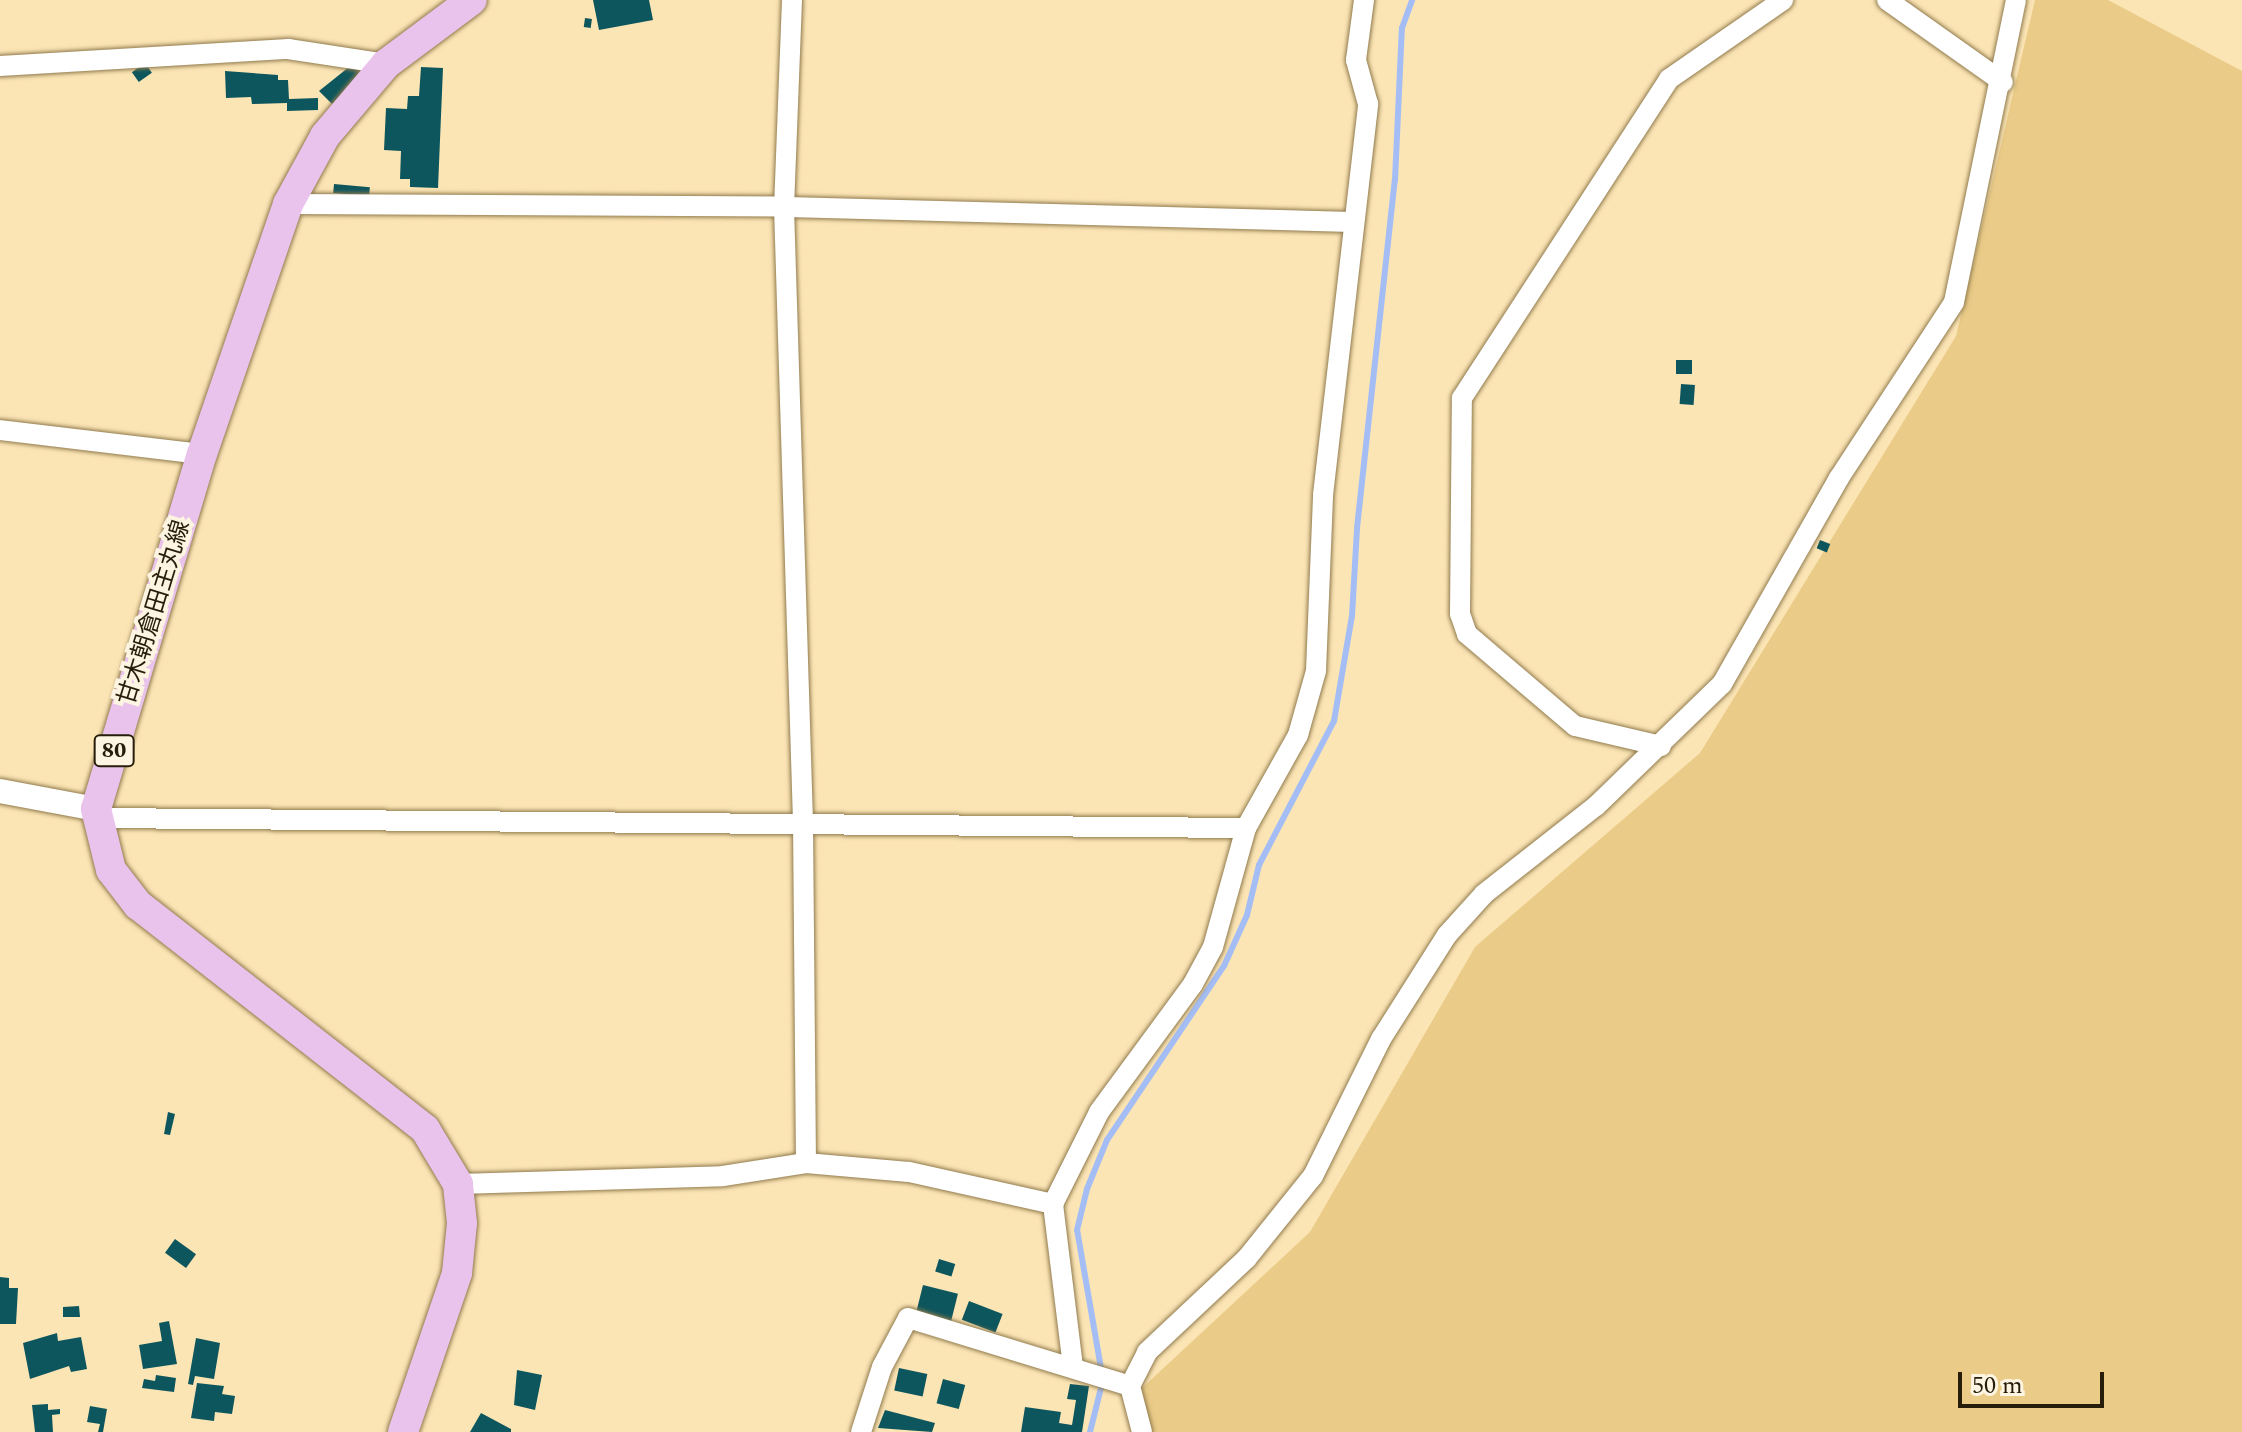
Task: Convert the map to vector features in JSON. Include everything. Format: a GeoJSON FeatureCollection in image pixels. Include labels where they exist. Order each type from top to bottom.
{"type":"FeatureCollection","features":[{"type":"Feature","properties":{"kind":"main road","name":"甘木朝倉田主丸線"},"geometry":{"type":"LineString","coordinates":[[97,813],[202,454],[288,204],[325,136],[386,64],[472,0]]}},
{"type":"Feature","properties":{"kind":"main road"},"geometry":{"type":"LineString","coordinates":[[97,813],[111,870],[138,905],[425,1129],[458,1184],[462,1223],[457,1273],[403,1432]]}},
{"type":"Feature","properties":{"kind":"street"},"geometry":{"type":"LineString","coordinates":[[792,0],[784,207],[803,821],[806,1163]]}},
{"type":"Feature","properties":{"kind":"street"},"geometry":{"type":"LineString","coordinates":[[1073,1367],[1053,1204],[1099,1112],[1193,984],[1213,947],[1246,828],[1298,735],[1316,671],[1323,495],[1352,222],[1368,104],[1356,60],[1364,0]]}},
{"type":"Feature","properties":{"kind":"street"},"geometry":{"type":"LineString","coordinates":[[1661,746],[1575,726],[1467,634],[1460,614],[1462,398],[1669,79],[1783,0]]}},
{"type":"Feature","properties":{"kind":"street"},"geometry":{"type":"LineString","coordinates":[[1887,0],[2003,82]]}},
{"type":"Feature","properties":{"kind":"street"},"geometry":{"type":"LineString","coordinates":[[1142,1432],[1130,1386],[1147,1352],[1247,1258],[1313,1176],[1381,1039],[1447,935],[1484,894],[1661,746],[1722,684],[1839,478],[1954,302],[2003,82],[2016,0]]}},
{"type":"Feature","properties":{"kind":"street"},"geometry":{"type":"LineString","coordinates":[[0,66],[288,49],[386,64]]}},
{"type":"Feature","properties":{"kind":"street"},"geometry":{"type":"LineString","coordinates":[[288,204],[784,207],[1352,222]]}},
{"type":"Feature","properties":{"kind":"street"},"geometry":{"type":"LineString","coordinates":[[0,430],[202,454]]}},
{"type":"Feature","properties":{"kind":"street"},"geometry":{"type":"LineString","coordinates":[[0,791],[97,813],[1246,828]]}},
{"type":"Feature","properties":{"kind":"street"},"geometry":{"type":"LineString","coordinates":[[458,1184],[723,1176],[806,1163],[909,1172],[1053,1204]]}},
{"type":"Feature","properties":{"kind":"street"},"geometry":{"type":"LineString","coordinates":[[861,1432],[882,1367],[908,1318],[1130,1386]]}},
{"type":"Feature","properties":{"kind":"shaded area"},"geometry":{"type":"Polygon","coordinates":[[[2035,0],[2108,0],[2242,71],[2242,1432],[1150,1432],[1141,1389],[1310,1232],[1475,947],[1700,753],[1956,336],[2035,0]]]}},
{"type":"Feature","properties":{"kind":"building"},"geometry":{"type":"Polygon","coordinates":[[[593,0],[649,0],[653,20],[599,30],[593,0]]]}},
{"type":"Feature","properties":{"kind":"building"},"geometry":{"type":"Polygon","coordinates":[[[585,18],[592,19],[591,28],[584,27],[585,18]]]}},
{"type":"Feature","properties":{"kind":"building"},"geometry":{"type":"Polygon","coordinates":[[[145,63],[152,73],[139,82],[132,72],[145,63]]]}},
{"type":"Feature","properties":{"kind":"building"},"geometry":{"type":"Polygon","coordinates":[[[354,63],[363,72],[332,104],[319,91],[354,63]]]}},
{"type":"Feature","properties":{"kind":"building"},"geometry":{"type":"Polygon","coordinates":[[[421,67],[443,68],[438,188],[410,187],[410,179],[400,179],[401,151],[384,150],[386,108],[407,109],[408,96],[419,96],[421,67]]]}},
{"type":"Feature","properties":{"kind":"building"},"geometry":{"type":"Polygon","coordinates":[[[225,71],[278,75],[278,80],[288,80],[289,99],[318,98],[318,110],[287,111],[287,103],[252,104],[251,97],[226,98],[225,71]]]}},
{"type":"Feature","properties":{"kind":"building"},"geometry":{"type":"Polygon","coordinates":[[[334,184],[370,187],[369,196],[333,193],[334,184]]]}},
{"type":"Feature","properties":{"kind":"building"},"geometry":{"type":"Polygon","coordinates":[[[1676,360],[1692,360],[1692,374],[1676,374],[1676,360]]]}},
{"type":"Feature","properties":{"kind":"building"},"geometry":{"type":"Polygon","coordinates":[[[1681,384],[1695,385],[1694,405],[1680,404],[1681,384]]]}},
{"type":"Feature","properties":{"kind":"building"},"geometry":{"type":"Polygon","coordinates":[[[1820,540],[1830,544],[1827,552],[1817,548],[1820,540]]]}},
{"type":"Feature","properties":{"kind":"building"},"geometry":{"type":"Polygon","coordinates":[[[168,1112],[175,1114],[170,1135],[164,1134],[168,1112]]]}},
{"type":"Feature","properties":{"kind":"building"},"geometry":{"type":"Polygon","coordinates":[[[175,1239],[196,1254],[186,1268],[165,1253],[175,1239]]]}},
{"type":"Feature","properties":{"kind":"building"},"geometry":{"type":"Polygon","coordinates":[[[939,1259],[955,1264],[951,1276],[935,1271],[939,1259]]]}},
{"type":"Feature","properties":{"kind":"building"},"geometry":{"type":"Polygon","coordinates":[[[0,1277],[9,1278],[9,1288],[18,1288],[16,1324],[0,1324],[0,1277]]]}},
{"type":"Feature","properties":{"kind":"building"},"geometry":{"type":"Polygon","coordinates":[[[923,1285],[958,1294],[951,1322],[916,1313],[923,1285]]]}},
{"type":"Feature","properties":{"kind":"building"},"geometry":{"type":"Polygon","coordinates":[[[969,1301],[1003,1314],[995,1333],[962,1320],[969,1301]]]}},
{"type":"Feature","properties":{"kind":"building"},"geometry":{"type":"Polygon","coordinates":[[[79,1306],[80,1317],[63,1317],[63,1307],[79,1306]]]}},
{"type":"Feature","properties":{"kind":"building"},"geometry":{"type":"Polygon","coordinates":[[[169,1321],[177,1364],[143,1369],[139,1345],[162,1341],[159,1323],[169,1321]]]}},
{"type":"Feature","properties":{"kind":"building"},"geometry":{"type":"Polygon","coordinates":[[[57,1333],[58,1341],[81,1337],[87,1369],[71,1372],[69,1366],[30,1379],[23,1343],[57,1333]]]}},
{"type":"Feature","properties":{"kind":"building"},"geometry":{"type":"Polygon","coordinates":[[[196,1338],[220,1343],[214,1379],[195,1376],[193,1385],[188,1384],[196,1338]]]}},
{"type":"Feature","properties":{"kind":"building"},"geometry":{"type":"Polygon","coordinates":[[[899,1368],[927,1374],[923,1397],[894,1390],[899,1368]]]}},
{"type":"Feature","properties":{"kind":"building"},"geometry":{"type":"Polygon","coordinates":[[[517,1370],[542,1375],[535,1410],[514,1405],[517,1370]]]}},
{"type":"Feature","properties":{"kind":"building"},"geometry":{"type":"Polygon","coordinates":[[[156,1375],[176,1378],[174,1392],[142,1388],[144,1379],[155,1381],[156,1375]]]}},
{"type":"Feature","properties":{"kind":"building"},"geometry":{"type":"Polygon","coordinates":[[[943,1379],[965,1385],[959,1409],[937,1403],[943,1379]]]}},
{"type":"Feature","properties":{"kind":"building"},"geometry":{"type":"Polygon","coordinates":[[[197,1383],[224,1386],[222,1394],[235,1396],[232,1414],[215,1412],[214,1421],[191,1418],[197,1383]]]}},
{"type":"Feature","properties":{"kind":"building"},"geometry":{"type":"Polygon","coordinates":[[[1070,1384],[1089,1386],[1082,1432],[1021,1432],[1025,1407],[1061,1412],[1059,1423],[1072,1425],[1076,1400],[1067,1399],[1070,1384]]]}},
{"type":"Feature","properties":{"kind":"building"},"geometry":{"type":"Polygon","coordinates":[[[48,1404],[48,1410],[60,1409],[60,1414],[52,1415],[53,1432],[35,1432],[32,1405],[48,1404]]]}},
{"type":"Feature","properties":{"kind":"building"},"geometry":{"type":"Polygon","coordinates":[[[90,1406],[107,1409],[103,1432],[98,1432],[100,1424],[87,1422],[90,1406]]]}},
{"type":"Feature","properties":{"kind":"building"},"geometry":{"type":"Polygon","coordinates":[[[885,1410],[935,1423],[932,1432],[878,1428],[885,1410]]]}},
{"type":"Feature","properties":{"kind":"building"},"geometry":{"type":"Polygon","coordinates":[[[481,1413],[511,1429],[511,1432],[470,1432],[481,1413]]]}},
{"type":"Feature","properties":{"kind":"waterway"},"geometry":{"type":"LineString","coordinates":[[1090,1432],[1103,1380],[1077,1230],[1087,1189],[1107,1140],[1224,966],[1247,915],[1259,865],[1334,721],[1352,616],[1357,528],[1395,180],[1402,28],[1412,0]]}}]}
